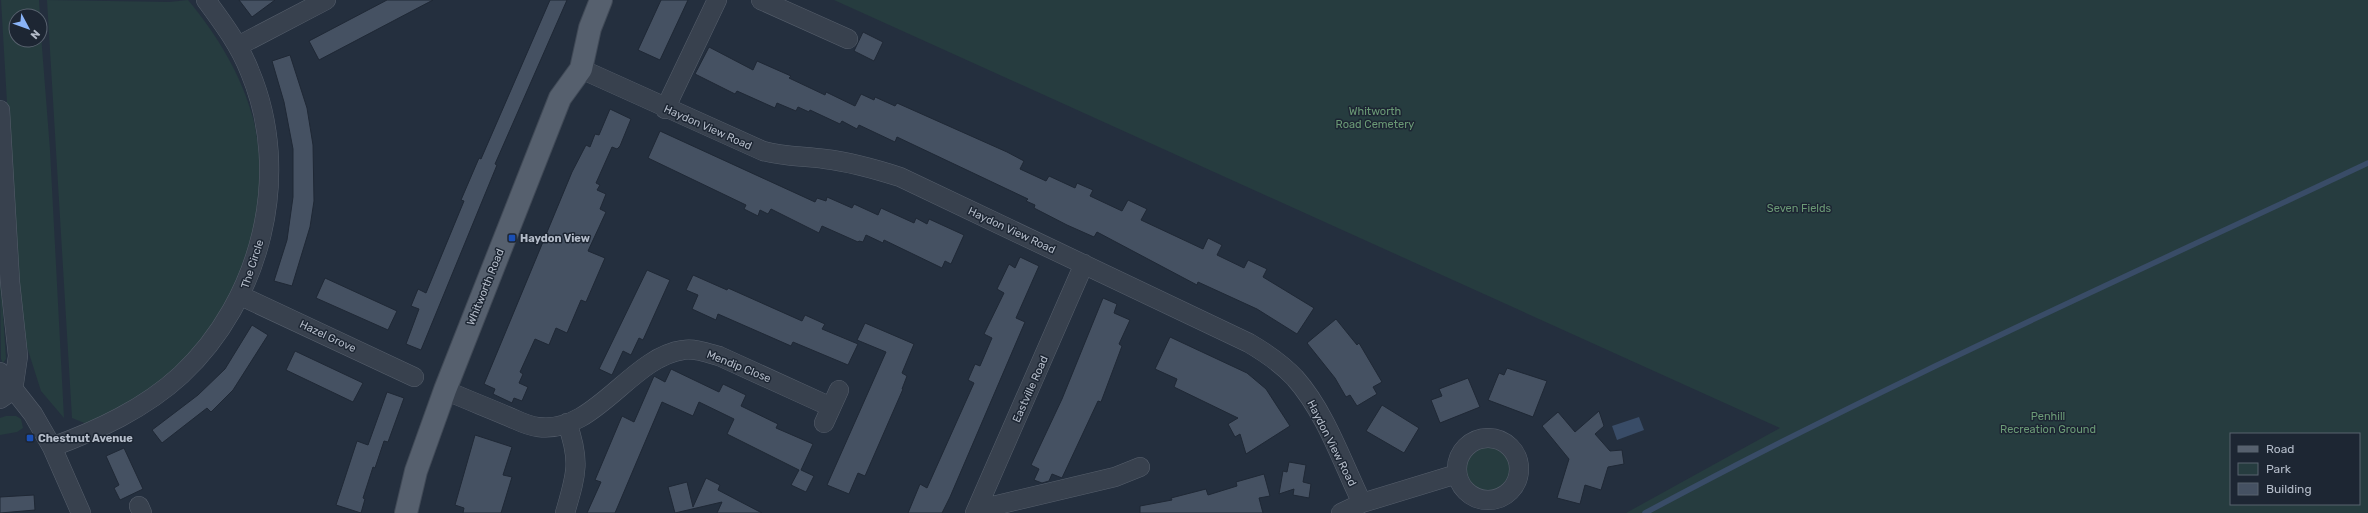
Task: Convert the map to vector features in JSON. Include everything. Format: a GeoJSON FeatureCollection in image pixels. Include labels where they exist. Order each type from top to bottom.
{"type":"FeatureCollection","features":[{"type":"Feature","properties":{"kind":"main road","name":"Whitworth Road"},"geometry":{"type":"LineString","coordinates":[[406,513],[419,463],[445,390],[560,98],[581,69],[590,28],[601,0]]}},
{"type":"Feature","properties":{"kind":"street","name":"The Circle"},"geometry":{"type":"LineString","coordinates":[[52,447],[119,418],[166,387],[199,356],[241,296],[250,276],[264,226],[268,199],[268,164],[263,111],[251,74],[238,46],[206,0]]}},
{"type":"Feature","properties":{"kind":"street"},"geometry":{"type":"LineString","coordinates":[[238,46],[326,0]]}},
{"type":"Feature","properties":{"kind":"street"},"geometry":{"type":"LineString","coordinates":[[666,109],[717,0]]}},
{"type":"Feature","properties":{"kind":"street"},"geometry":{"type":"LineString","coordinates":[[761,0],[848,39]]}},
{"type":"Feature","properties":{"kind":"street","name":"Haydon View Road"},"geometry":{"type":"LineString","coordinates":[[581,69],[666,109],[763,151],[790,158],[824,159],[852,163],[900,177],[1249,343],[1282,365],[1295,378],[1320,417],[1362,504]]}},
{"type":"Feature","properties":{"kind":"street"},"geometry":{"type":"LineString","coordinates":[[0,110],[3,208],[18,356],[7,395]]}},
{"type":"Feature","properties":{"kind":"street","name":"Eastville Road"},"geometry":{"type":"LineString","coordinates":[[978,508],[1084,264]]}},
{"type":"Feature","properties":{"kind":"street","name":"Hazel Grove"},"geometry":{"type":"LineString","coordinates":[[241,296],[414,377]]}},
{"type":"Feature","properties":{"kind":"street","name":"Mendip Close"},"geometry":{"type":"LineString","coordinates":[[445,390],[538,427],[557,426],[567,423],[592,410],[657,360],[670,353],[684,350],[700,351],[719,356],[831,407]]}},
{"type":"Feature","properties":{"kind":"street"},"geometry":{"type":"LineString","coordinates":[[0,372],[7,395],[31,410],[52,447],[81,513]]}},
{"type":"Feature","properties":{"kind":"street"},"geometry":{"type":"LineString","coordinates":[[566,513],[576,474],[577,458],[567,423]]}},
{"type":"Feature","properties":{"kind":"street"},"geometry":{"type":"LineString","coordinates":[[978,508],[993,506],[1115,477],[1140,467]]}},
{"type":"Feature","properties":{"kind":"street"},"geometry":{"type":"LineString","coordinates":[[1341,513],[1362,504],[1457,474]]}},
{"type":"Feature","properties":{"kind":"green space"},"geometry":{"type":"Polygon","coordinates":[[[1,0],[39,0],[40,8],[8,8],[8,48],[42,48],[50,150],[64,418],[41,391],[20,325],[1,0]]]}},
{"type":"Feature","properties":{"kind":"green space"},"geometry":{"type":"Polygon","coordinates":[[[47,0],[169,2],[188,0],[209,27],[235,71],[253,118],[258,149],[259,181],[256,213],[249,244],[239,274],[209,331],[190,356],[167,377],[142,394],[87,424],[72,418],[47,0]]]}},
{"type":"Feature","properties":{"kind":"green space","name":"Seven Fields"},"geometry":{"type":"Polygon","coordinates":[[[834,0],[2368,0],[2368,513],[1626,513],[1780,428],[834,0]]]}},
{"type":"Feature","properties":{"kind":"green space"},"geometry":{"type":"Polygon","coordinates":[[[0,269],[6,359],[3,363],[1,359],[0,269]]]}},
{"type":"Feature","properties":{"kind":"green space"},"geometry":{"type":"Polygon","coordinates":[[[6,416],[16,416],[21,419],[23,428],[17,432],[0,435],[0,418],[6,416]]]}},
{"type":"Feature","properties":{"kind":"green space"},"geometry":{"type":"Polygon","coordinates":[[[1485,447],[1493,447],[1502,451],[1508,457],[1512,470],[1508,483],[1502,489],[1493,493],[1485,493],[1476,489],[1470,483],[1466,474],[1466,466],[1470,457],[1476,451],[1485,447]]]}},
{"type":"Feature","properties":{"kind":"water"},"geometry":{"type":"Polygon","coordinates":[[[1639,417],[1644,430],[1617,440],[1612,426],[1639,417]]]}},
{"type":"Feature","properties":{"kind":"building"},"geometry":{"type":"Polygon","coordinates":[[[239,0],[275,0],[252,17],[239,0]]]}},
{"type":"Feature","properties":{"kind":"building"},"geometry":{"type":"Polygon","coordinates":[[[387,0],[433,0],[319,60],[309,41],[387,0]]]}},
{"type":"Feature","properties":{"kind":"building"},"geometry":{"type":"Polygon","coordinates":[[[550,0],[567,0],[495,164],[497,165],[421,350],[406,344],[419,309],[411,306],[418,289],[426,293],[464,201],[461,200],[479,158],[481,159],[550,0]]]}},
{"type":"Feature","properties":{"kind":"building"},"geometry":{"type":"Polygon","coordinates":[[[661,0],[688,0],[660,60],[638,50],[661,0]]]}},
{"type":"Feature","properties":{"kind":"building"},"geometry":{"type":"Polygon","coordinates":[[[863,32],[883,42],[874,61],[854,51],[863,32]]]}},
{"type":"Feature","properties":{"kind":"building"},"geometry":{"type":"Polygon","coordinates":[[[709,47],[753,70],[757,61],[791,76],[789,78],[825,95],[826,92],[855,106],[861,94],[874,100],[875,97],[895,106],[897,103],[1007,152],[1024,161],[1020,169],[1046,181],[1049,176],[1075,188],[1077,183],[1093,190],[1090,196],[1122,211],[1128,200],[1147,209],[1141,220],[1203,249],[1208,238],[1222,245],[1217,255],[1244,268],[1248,260],[1267,269],[1263,277],[1314,308],[1297,334],[1257,309],[1198,282],[1197,285],[1097,232],[1094,237],[1067,225],[1034,208],[1035,205],[1026,201],[1028,199],[897,137],[895,142],[859,125],[857,129],[842,121],[840,124],[810,110],[809,112],[798,107],[796,111],[777,103],[775,108],[737,91],[735,94],[695,74],[709,47]]]}},
{"type":"Feature","properties":{"kind":"building"},"geometry":{"type":"Polygon","coordinates":[[[290,55],[307,108],[313,145],[314,201],[310,227],[292,286],[274,281],[287,240],[293,197],[293,149],[284,102],[272,61],[290,55]]]}},
{"type":"Feature","properties":{"kind":"building"},"geometry":{"type":"Polygon","coordinates":[[[610,109],[631,119],[620,146],[617,149],[612,147],[596,183],[600,185],[597,190],[606,194],[600,209],[606,212],[588,251],[605,258],[586,302],[581,300],[567,333],[556,328],[549,345],[535,339],[520,372],[523,374],[519,383],[528,387],[522,401],[514,398],[512,403],[493,394],[495,389],[484,384],[572,172],[586,145],[590,147],[595,134],[599,135],[610,109]]]}},
{"type":"Feature","properties":{"kind":"building"},"geometry":{"type":"Polygon","coordinates":[[[660,131],[815,202],[817,198],[826,201],[827,197],[852,208],[854,204],[878,215],[881,208],[914,223],[916,218],[927,224],[929,219],[964,235],[951,264],[945,261],[942,268],[884,240],[883,243],[866,235],[863,242],[858,242],[822,226],[819,233],[771,209],[768,214],[760,210],[758,216],[744,209],[746,205],[648,158],[660,131]]]}},
{"type":"Feature","properties":{"kind":"building"},"geometry":{"type":"Polygon","coordinates":[[[1020,257],[1039,266],[1016,318],[1025,322],[950,497],[942,513],[908,513],[920,484],[927,488],[974,383],[968,380],[975,364],[980,366],[992,338],[984,334],[1004,293],[997,289],[1009,264],[1015,268],[1020,257]]]}},
{"type":"Feature","properties":{"kind":"building"},"geometry":{"type":"Polygon","coordinates":[[[647,270],[670,280],[643,340],[639,338],[631,355],[623,351],[612,375],[599,369],[647,270]]]}},
{"type":"Feature","properties":{"kind":"building"},"geometry":{"type":"Polygon","coordinates":[[[693,275],[727,290],[728,288],[802,321],[805,315],[825,324],[822,329],[858,344],[848,365],[793,342],[791,346],[718,314],[716,320],[692,309],[698,295],[686,290],[693,275]]]}},
{"type":"Feature","properties":{"kind":"building"},"geometry":{"type":"Polygon","coordinates":[[[325,278],[397,311],[388,330],[316,298],[325,278]]]}},
{"type":"Feature","properties":{"kind":"building"},"geometry":{"type":"Polygon","coordinates":[[[1103,298],[1117,304],[1114,313],[1130,320],[1119,344],[1122,346],[1101,402],[1098,401],[1062,478],[1052,474],[1049,481],[1042,483],[1034,480],[1039,469],[1031,465],[1062,399],[1103,298]]]}},
{"type":"Feature","properties":{"kind":"building"},"geometry":{"type":"Polygon","coordinates":[[[1336,319],[1357,345],[1359,343],[1382,382],[1373,387],[1377,394],[1357,406],[1350,395],[1346,397],[1335,378],[1307,343],[1336,319]]]}},
{"type":"Feature","properties":{"kind":"building"},"geometry":{"type":"Polygon","coordinates":[[[865,323],[914,344],[902,373],[907,376],[903,389],[865,476],[858,473],[849,494],[827,485],[886,352],[857,340],[865,323]]]}},
{"type":"Feature","properties":{"kind":"building"},"geometry":{"type":"Polygon","coordinates":[[[252,325],[268,335],[233,390],[211,412],[207,408],[162,443],[152,430],[198,395],[225,369],[252,325]]]}},
{"type":"Feature","properties":{"kind":"building"},"geometry":{"type":"Polygon","coordinates":[[[1170,337],[1247,373],[1266,389],[1290,426],[1246,454],[1240,434],[1235,437],[1228,424],[1238,418],[1174,387],[1177,379],[1155,369],[1170,337]]]}},
{"type":"Feature","properties":{"kind":"building"},"geometry":{"type":"Polygon","coordinates":[[[295,351],[363,383],[353,402],[286,370],[295,351]]]}},
{"type":"Feature","properties":{"kind":"building"},"geometry":{"type":"Polygon","coordinates":[[[1507,368],[1547,381],[1533,417],[1488,400],[1499,373],[1504,375],[1507,368]]]}},
{"type":"Feature","properties":{"kind":"building"},"geometry":{"type":"Polygon","coordinates":[[[671,369],[719,392],[723,384],[746,395],[741,406],[778,424],[776,428],[813,444],[801,470],[814,476],[806,492],[791,485],[799,470],[727,434],[734,419],[699,402],[693,416],[662,402],[615,513],[587,513],[601,482],[595,480],[622,416],[634,422],[654,376],[665,382],[671,369]]]}},
{"type":"Feature","properties":{"kind":"building"},"geometry":{"type":"Polygon","coordinates":[[[1468,378],[1480,407],[1440,423],[1431,400],[1442,396],[1439,389],[1468,378]]]}},
{"type":"Feature","properties":{"kind":"building"},"geometry":{"type":"Polygon","coordinates":[[[387,392],[404,398],[388,442],[384,441],[375,468],[373,467],[363,498],[365,499],[361,513],[336,505],[357,441],[368,445],[387,392]]]}},
{"type":"Feature","properties":{"kind":"building"},"geometry":{"type":"Polygon","coordinates":[[[1382,405],[1419,428],[1404,453],[1366,431],[1382,405]]]}},
{"type":"Feature","properties":{"kind":"building"},"geometry":{"type":"Polygon","coordinates":[[[1599,411],[1604,426],[1595,434],[1610,451],[1622,450],[1624,464],[1608,467],[1601,490],[1585,485],[1580,504],[1557,498],[1569,459],[1542,426],[1558,412],[1575,432],[1599,411]]]}},
{"type":"Feature","properties":{"kind":"building"},"geometry":{"type":"Polygon","coordinates":[[[475,435],[512,447],[503,475],[512,477],[501,513],[463,513],[464,508],[455,505],[475,435]]]}},
{"type":"Feature","properties":{"kind":"building"},"geometry":{"type":"Polygon","coordinates":[[[124,448],[143,489],[120,500],[114,488],[119,485],[106,456],[124,448]]]}},
{"type":"Feature","properties":{"kind":"building"},"geometry":{"type":"Polygon","coordinates":[[[1289,462],[1306,465],[1303,482],[1311,484],[1309,498],[1293,495],[1294,489],[1279,494],[1283,471],[1287,472],[1289,462]]]}},
{"type":"Feature","properties":{"kind":"building"},"geometry":{"type":"Polygon","coordinates":[[[1264,474],[1270,496],[1259,498],[1263,513],[1140,513],[1140,506],[1172,500],[1171,498],[1206,489],[1208,495],[1237,486],[1236,482],[1264,474]]]}},
{"type":"Feature","properties":{"kind":"building"},"geometry":{"type":"Polygon","coordinates":[[[706,478],[720,485],[718,490],[762,513],[717,513],[722,502],[675,513],[668,487],[687,482],[693,507],[706,478]]]}},
{"type":"Feature","properties":{"kind":"building"},"geometry":{"type":"Polygon","coordinates":[[[34,495],[35,510],[0,513],[0,497],[34,495]]]}},
{"type":"Feature","properties":{"kind":"waterway"},"geometry":{"type":"LineString","coordinates":[[1645,513],[1734,466],[2004,333],[2368,163]]}},
{"type":"Feature","properties":{"kind":"place","name":"Haydon View"},"geometry":{"type":"Point","coordinates":[512,238]}},
{"type":"Feature","properties":{"kind":"place","name":"Chestnut Avenue"},"geometry":{"type":"Point","coordinates":[30,438]}},
{"type":"Feature","properties":{"kind":"park label","name":"Whitworth Road Cemetery"},"geometry":{"type":"Point","coordinates":[1375,117]}},
{"type":"Feature","properties":{"kind":"park label","name":"Penhill Recreation Ground"},"geometry":{"type":"Point","coordinates":[2048,422]}}]}
